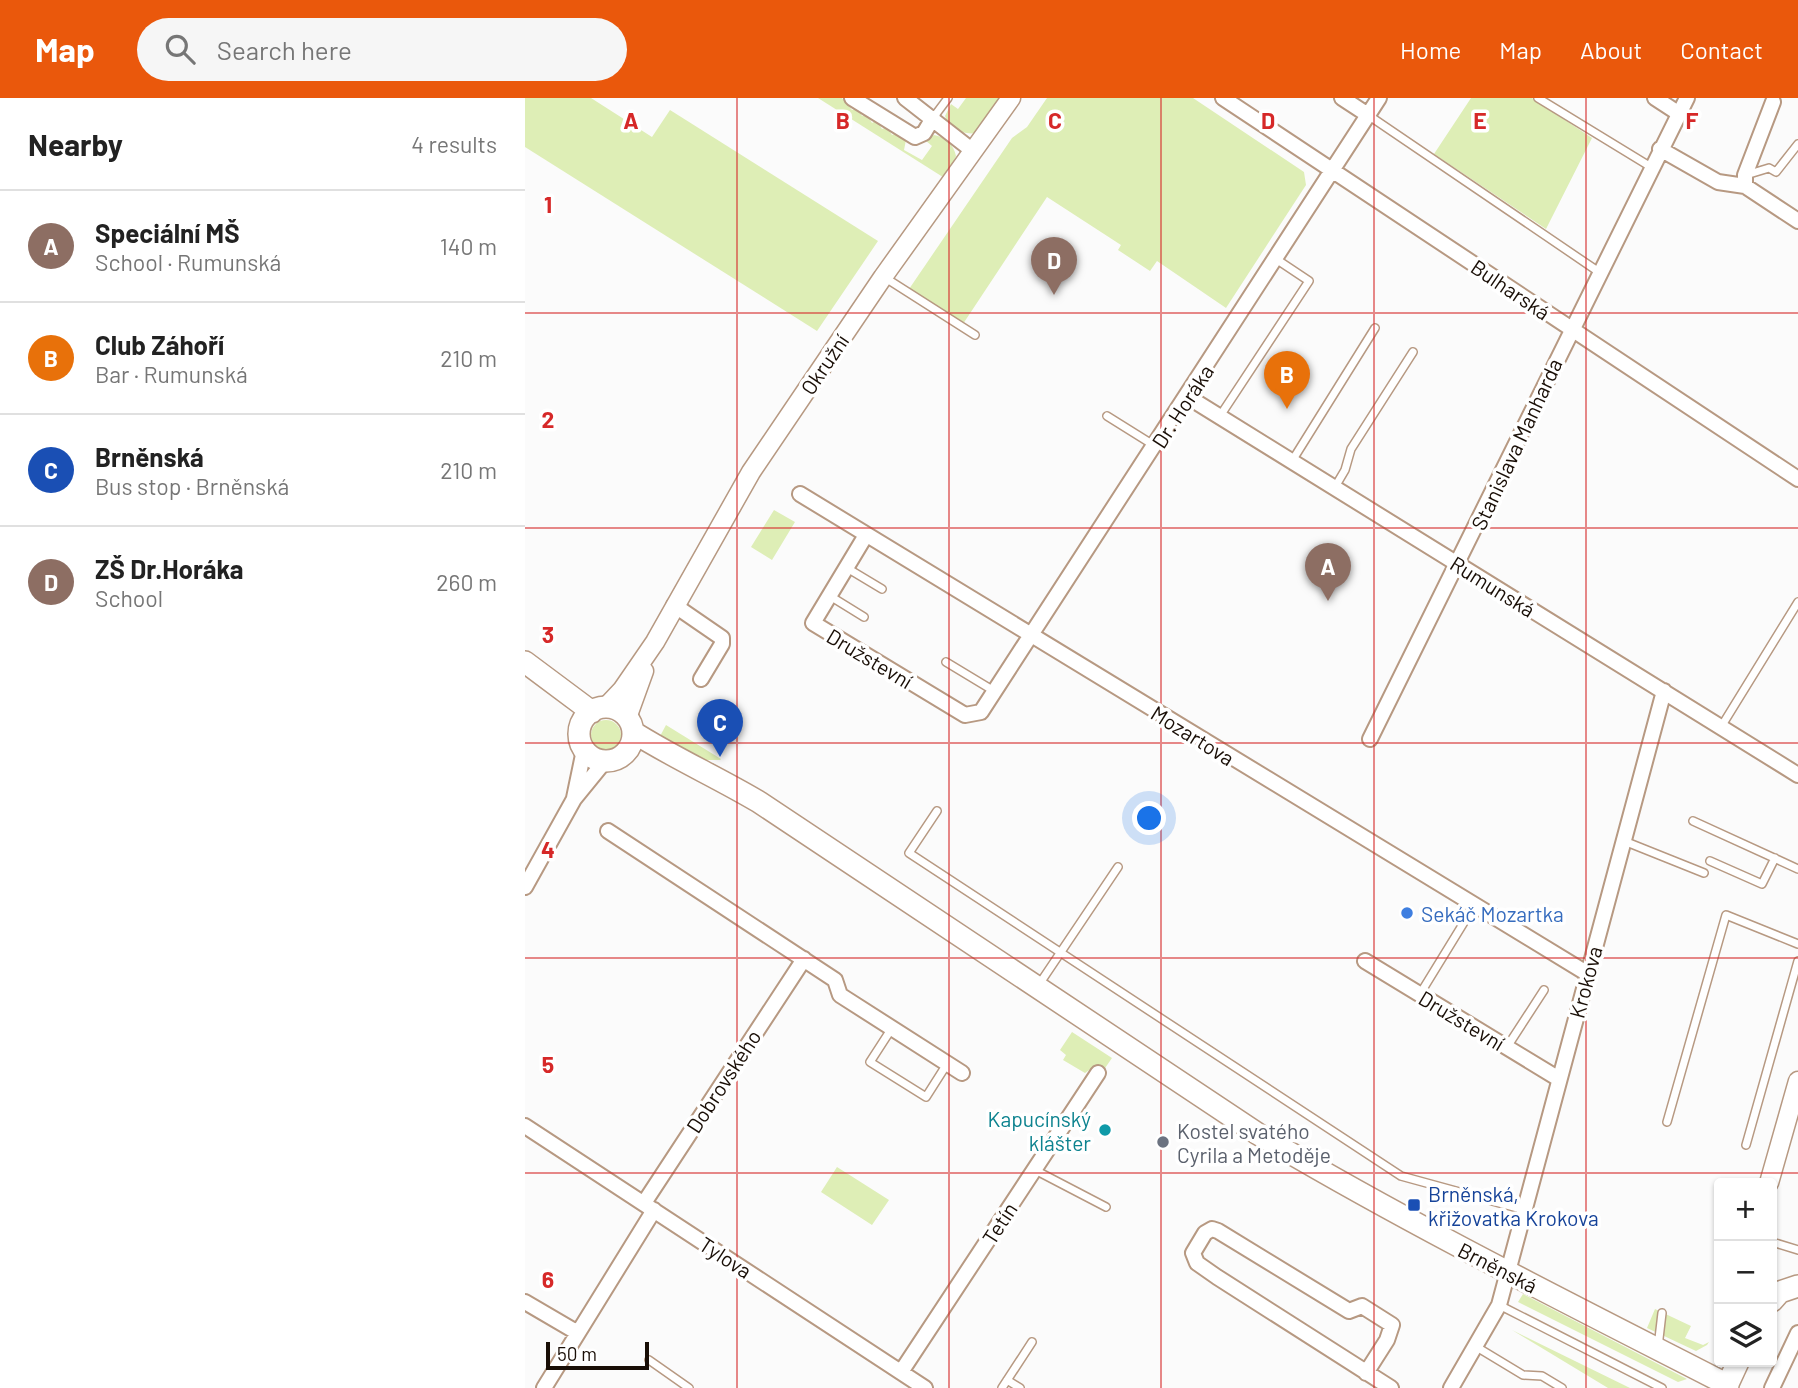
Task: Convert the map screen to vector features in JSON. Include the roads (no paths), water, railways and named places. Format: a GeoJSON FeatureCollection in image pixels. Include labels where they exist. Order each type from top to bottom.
{"type":"FeatureCollection","features":[{"type":"Feature","properties":{"kind":"main road"},"geometry":{"type":"LineString","coordinates":[[532,668],[593,714],[618,710],[630,725],[632,744],[616,760],[593,758],[584,750],[579,736],[593,714]]}},
{"type":"Feature","properties":{"kind":"main road","name":"Brněnská"},"geometry":{"type":"LineString","coordinates":[[630,725],[652,744],[673,757],[711,774],[758,802],[1258,1134],[1342,1184],[1727,1386]]}},
{"type":"Feature","properties":{"kind":"main road","name":"Brněnská"},"geometry":{"type":"LineString","coordinates":[[625,753],[673,757]]}},
{"type":"Feature","properties":{"kind":"main road"},"geometry":{"type":"LineString","coordinates":[[1727,1386],[1736,1367]]}},
{"type":"Feature","properties":{"kind":"street"},"geometry":{"type":"LineString","coordinates":[[852,98],[915,137],[924,133],[933,118]]}},
{"type":"Feature","properties":{"kind":"street"},"geometry":{"type":"LineString","coordinates":[[905,98],[973,151]]}},
{"type":"Feature","properties":{"kind":"street","name":"Okružní"},"geometry":{"type":"LineString","coordinates":[[593,714],[622,690],[655,642],[751,472],[883,277],[1011,98]]}},
{"type":"Feature","properties":{"kind":"street","name":"Bulharská"},"geometry":{"type":"LineString","coordinates":[[1223,98],[1798,479]]}},
{"type":"Feature","properties":{"kind":"street"},"geometry":{"type":"LineString","coordinates":[[1342,98],[1368,115]]}},
{"type":"Feature","properties":{"kind":"street","name":"Dr. Horáka"},"geometry":{"type":"LineString","coordinates":[[981,712],[1188,397],[1379,98]]}},
{"type":"Feature","properties":{"kind":"street"},"geometry":{"type":"LineString","coordinates":[[1655,98],[1678,113]]}},
{"type":"Feature","properties":{"kind":"street","name":"Stanislava Manharda"},"geometry":{"type":"LineString","coordinates":[[1370,739],[1459,564],[1571,328],[1687,98]]}},
{"type":"Feature","properties":{"kind":"street"},"geometry":{"type":"LineString","coordinates":[[1745,180],[1773,102]]}},
{"type":"Feature","properties":{"kind":"street"},"geometry":{"type":"LineString","coordinates":[[1660,149],[1719,182],[1745,180],[1798,221]]}},
{"type":"Feature","properties":{"kind":"street","name":"Rumunská"},"geometry":{"type":"LineString","coordinates":[[1188,397],[1798,775]]}},
{"type":"Feature","properties":{"kind":"street","name":"Mozartova"},"geometry":{"type":"LineString","coordinates":[[800,494],[1588,974]]}},
{"type":"Feature","properties":{"kind":"street","name":"Družstevní"},"geometry":{"type":"LineString","coordinates":[[866,536],[813,623],[965,715],[981,712]]}},
{"type":"Feature","properties":{"kind":"street"},"geometry":{"type":"LineString","coordinates":[[674,606],[722,638],[722,644],[701,679]]}},
{"type":"Feature","properties":{"kind":"street","name":"Okružní"},"geometry":{"type":"LineString","coordinates":[[630,725],[655,642]]}},
{"type":"Feature","properties":{"kind":"street","name":"Krokova"},"geometry":{"type":"LineString","coordinates":[[1451,1388],[1499,1305],[1664,691]]}},
{"type":"Feature","properties":{"kind":"street"},"geometry":{"type":"LineString","coordinates":[[574,799],[584,750]]}},
{"type":"Feature","properties":{"kind":"street"},"geometry":{"type":"LineString","coordinates":[[525,887],[574,799],[604,761]]}},
{"type":"Feature","properties":{"kind":"street"},"geometry":{"type":"LineString","coordinates":[[608,831],[835,980],[840,995],[962,1073]]}},
{"type":"Feature","properties":{"kind":"street","name":"Dobrovského"},"geometry":{"type":"LineString","coordinates":[[544,1388],[649,1206],[804,959]]}},
{"type":"Feature","properties":{"kind":"street","name":"Družstevní"},"geometry":{"type":"LineString","coordinates":[[1365,961],[1559,1079]]}},
{"type":"Feature","properties":{"kind":"street","name":"Tetín"},"geometry":{"type":"LineString","coordinates":[[901,1372],[1098,1073]]}},
{"type":"Feature","properties":{"kind":"street"},"geometry":{"type":"LineString","coordinates":[[1770,1178],[1798,1081]]}},
{"type":"Feature","properties":{"kind":"street","name":"Tylova"},"geometry":{"type":"LineString","coordinates":[[525,1126],[925,1388]]}},
{"type":"Feature","properties":{"kind":"street"},"geometry":{"type":"LineString","coordinates":[[1366,1373],[1387,1340],[1392,1325],[1361,1306],[1349,1311],[1218,1231],[1212,1229],[1205,1233],[1193,1254],[1197,1263],[1366,1373],[1391,1388]]}},
{"type":"Feature","properties":{"kind":"street"},"geometry":{"type":"LineString","coordinates":[[525,1302],[578,1333]]}},
{"type":"Feature","properties":{"kind":"street"},"geometry":{"type":"LineString","coordinates":[[1772,1388],[1798,1333]]}},
{"type":"Feature","properties":{"kind":"lane"},"geometry":{"type":"LineString","coordinates":[[933,118],[948,98]]}},
{"type":"Feature","properties":{"kind":"lane"},"geometry":{"type":"LineString","coordinates":[[1538,98],[1651,167]]}},
{"type":"Feature","properties":{"kind":"lane"},"geometry":{"type":"LineString","coordinates":[[1368,115],[1599,272]]}},
{"type":"Feature","properties":{"kind":"lane"},"geometry":{"type":"LineString","coordinates":[[1745,180],[1769,168],[1776,172],[1798,144]]}},
{"type":"Feature","properties":{"kind":"lane"},"geometry":{"type":"LineString","coordinates":[[1220,417],[1309,281],[1276,259]]}},
{"type":"Feature","properties":{"kind":"lane"},"geometry":{"type":"LineString","coordinates":[[883,277],[975,335]]}},
{"type":"Feature","properties":{"kind":"lane"},"geometry":{"type":"LineString","coordinates":[[1291,461],[1375,328]]}},
{"type":"Feature","properties":{"kind":"lane"},"geometry":{"type":"LineString","coordinates":[[1334,488],[1345,470],[1351,449],[1413,352]]}},
{"type":"Feature","properties":{"kind":"lane"},"geometry":{"type":"LineString","coordinates":[[1107,416],[1155,446]]}},
{"type":"Feature","properties":{"kind":"lane"},"geometry":{"type":"LineString","coordinates":[[847,568],[882,589]]}},
{"type":"Feature","properties":{"kind":"lane"},"geometry":{"type":"LineString","coordinates":[[830,596],[865,617]]}},
{"type":"Feature","properties":{"kind":"lane"},"geometry":{"type":"LineString","coordinates":[[1721,727],[1798,603]]}},
{"type":"Feature","properties":{"kind":"lane"},"geometry":{"type":"LineString","coordinates":[[946,662],[994,691]]}},
{"type":"Feature","properties":{"kind":"lane"},"geometry":{"type":"LineString","coordinates":[[937,811],[909,853],[1401,1176],[1525,1210]]}},
{"type":"Feature","properties":{"kind":"lane"},"geometry":{"type":"LineString","coordinates":[[1693,821],[1798,869]]}},
{"type":"Feature","properties":{"kind":"lane"},"geometry":{"type":"LineString","coordinates":[[1624,840],[1704,873]]}},
{"type":"Feature","properties":{"kind":"lane"},"geometry":{"type":"LineString","coordinates":[[1710,861],[1762,884],[1775,858]]}},
{"type":"Feature","properties":{"kind":"lane"},"geometry":{"type":"LineString","coordinates":[[1037,987],[1118,867]]}},
{"type":"Feature","properties":{"kind":"lane"},"geometry":{"type":"LineString","coordinates":[[1420,995],[1474,906]]}},
{"type":"Feature","properties":{"kind":"lane"},"geometry":{"type":"LineString","coordinates":[[1667,1122],[1726,915],[1798,944]]}},
{"type":"Feature","properties":{"kind":"lane"},"geometry":{"type":"LineString","coordinates":[[1746,1145],[1798,961]]}},
{"type":"Feature","properties":{"kind":"lane"},"geometry":{"type":"LineString","coordinates":[[1506,1048],[1543,989]]}},
{"type":"Feature","properties":{"kind":"lane"},"geometry":{"type":"LineString","coordinates":[[892,1028],[870,1062],[926,1097],[947,1064]]}},
{"type":"Feature","properties":{"kind":"lane"},"geometry":{"type":"LineString","coordinates":[[1035,1170],[1106,1208]]}},
{"type":"Feature","properties":{"kind":"lane"},"geometry":{"type":"LineString","coordinates":[[1777,1244],[1798,1250]]}},
{"type":"Feature","properties":{"kind":"lane"},"geometry":{"type":"LineString","coordinates":[[1499,1305],[1662,1388]]}},
{"type":"Feature","properties":{"kind":"lane"},"geometry":{"type":"LineString","coordinates":[[1658,1349],[1662,1312]]}},
{"type":"Feature","properties":{"kind":"lane"},"geometry":{"type":"LineString","coordinates":[[1002,1388],[1032,1342]]}},
{"type":"Feature","properties":{"kind":"lane"},"geometry":{"type":"LineString","coordinates":[[1475,1346],[1523,1375],[1542,1376],[1562,1388]]}},
{"type":"Feature","properties":{"kind":"lane"},"geometry":{"type":"LineString","coordinates":[[649,1360],[689,1388]]}},
{"type":"Feature","properties":{"kind":"lane"},"geometry":{"type":"LineString","coordinates":[[1007,1380],[1020,1388]]}},
{"type":"Feature","properties":{"kind":"place","name":"ZŠ Dr.Horáka"},"geometry":{"type":"Point","coordinates":[1054,295]}},
{"type":"Feature","properties":{"kind":"place","name":"Club Záhoří"},"geometry":{"type":"Point","coordinates":[1287,409]}},
{"type":"Feature","properties":{"kind":"place","name":"Speciální MŠ"},"geometry":{"type":"Point","coordinates":[1328,601]}},
{"type":"Feature","properties":{"kind":"place","name":"Brněnská"},"geometry":{"type":"Point","coordinates":[720,757]}},
{"type":"Feature","properties":{"kind":"place","name":"Sekáč Mozartka"},"geometry":{"type":"Point","coordinates":[1407,913]}},
{"type":"Feature","properties":{"kind":"place","name":"Kapucínský klášter"},"geometry":{"type":"Point","coordinates":[1105,1130]}},
{"type":"Feature","properties":{"kind":"place","name":"Kostel svatého Cyrila a Metoděje"},"geometry":{"type":"Point","coordinates":[1163,1142]}},
{"type":"Feature","properties":{"kind":"place","name":"Brněnská, křižovatka Krokova"},"geometry":{"type":"Point","coordinates":[1414,1205]}}]}
